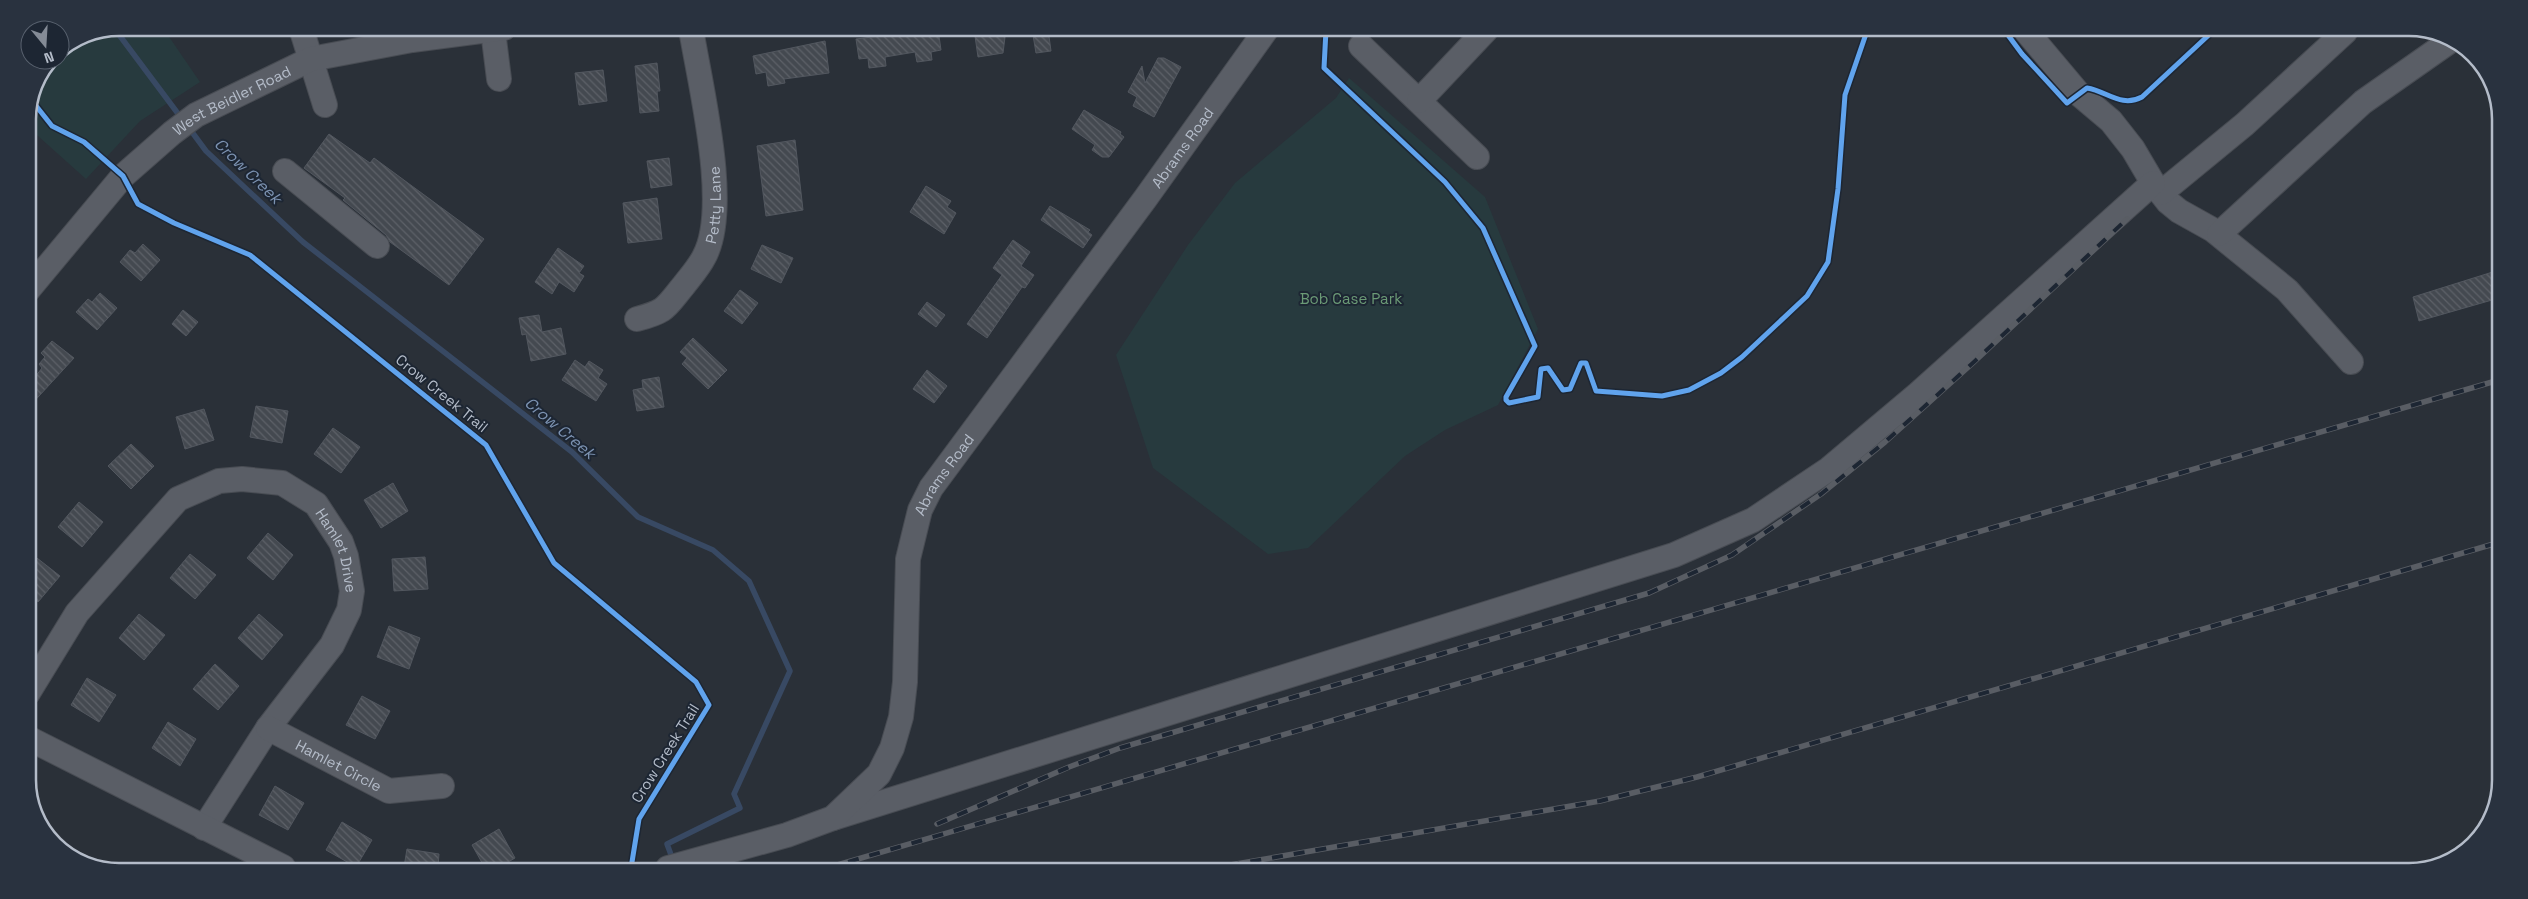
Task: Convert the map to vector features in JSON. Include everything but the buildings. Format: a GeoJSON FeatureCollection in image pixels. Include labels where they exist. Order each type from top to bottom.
{"type":"FeatureCollection","features":[{"type":"Feature","properties":{"kind":"street"},"geometry":{"type":"LineString","coordinates":[[304,36],[325,105]]}},
{"type":"Feature","properties":{"kind":"street","name":"West Beidler Road"},"geometry":{"type":"LineString","coordinates":[[36,280],[123,176],[172,132],[196,115],[311,59],[443,36]]}},
{"type":"Feature","properties":{"kind":"street"},"geometry":{"type":"LineString","coordinates":[[498,36],[499,79]]}},
{"type":"Feature","properties":{"kind":"street","name":"Petty Lane"},"geometry":{"type":"LineString","coordinates":[[637,319],[662,312],[705,256],[713,228],[716,203],[715,176],[692,36]]}},
{"type":"Feature","properties":{"kind":"street","name":"Abrams Road"},"geometry":{"type":"LineString","coordinates":[[685,863],[787,834],[833,818],[879,774],[892,748],[901,717],[905,682],[908,559],[920,510],[931,488],[1129,221],[1262,36]]}},
{"type":"Feature","properties":{"kind":"street"},"geometry":{"type":"LineString","coordinates":[[1419,101],[1480,36]]}},
{"type":"Feature","properties":{"kind":"street"},"geometry":{"type":"LineString","coordinates":[[2030,36],[2079,94],[2111,121],[2133,149],[2157,188],[2180,211],[2219,234],[2287,290],[2351,362]]}},
{"type":"Feature","properties":{"kind":"street"},"geometry":{"type":"LineString","coordinates":[[833,818],[1674,555],[1753,520],[1829,469],[2157,188],[2245,124],[2341,36]]}},
{"type":"Feature","properties":{"kind":"street"},"geometry":{"type":"LineString","coordinates":[[2219,234],[2363,102],[2445,45]]}},
{"type":"Feature","properties":{"kind":"street"},"geometry":{"type":"LineString","coordinates":[[1361,46],[1477,157]]}},
{"type":"Feature","properties":{"kind":"street"},"geometry":{"type":"LineString","coordinates":[[285,171],[377,246]]}},
{"type":"Feature","properties":{"kind":"street","name":"Hamlet Drive"},"geometry":{"type":"LineString","coordinates":[[36,680],[77,613],[178,499],[219,481],[242,479],[282,483],[316,504],[344,549],[352,591],[349,610],[332,645],[268,728],[204,828]]}},
{"type":"Feature","properties":{"kind":"street","name":"Hamlet Circle"},"geometry":{"type":"LineString","coordinates":[[268,728],[389,792],[442,786]]}},
{"type":"Feature","properties":{"kind":"street"},"geometry":{"type":"LineString","coordinates":[[36,742],[275,863]]}},
{"type":"Feature","properties":{"kind":"green space"},"geometry":{"type":"Polygon","coordinates":[[[119,36],[168,36],[200,82],[140,121],[86,179],[36,134],[38,103],[43,87],[52,70],[70,70],[70,52],[73,50],[103,38],[119,36]]]}},
{"type":"Feature","properties":{"kind":"green space","name":"Bob Case Park"},"geometry":{"type":"Polygon","coordinates":[[[1349,78],[1485,197],[1538,329],[1498,405],[1445,430],[1405,456],[1308,548],[1268,554],[1153,468],[1116,355],[1188,245],[1235,183],[1336,98],[1349,78]]]}},
{"type":"Feature","properties":{"kind":"waterway","name":"Crow Creek"},"geometry":{"type":"LineString","coordinates":[[120,36],[182,119]]}},
{"type":"Feature","properties":{"kind":"waterway","name":"Crow Creek"},"geometry":{"type":"LineString","coordinates":[[189,128],[206,151],[303,242],[572,452],[638,517],[713,550],[749,581],[790,671],[734,794],[740,808],[667,844],[673,860]]}},
{"type":"Feature","properties":{"kind":"railway"},"geometry":{"type":"LineString","coordinates":[[937,824],[1069,767],[1120,748],[1649,593],[1732,555],[1821,494],[1885,442],[2127,219]]}},
{"type":"Feature","properties":{"kind":"railway"},"geometry":{"type":"LineString","coordinates":[[844,863],[2492,382]]}},
{"type":"Feature","properties":{"kind":"railway"},"geometry":{"type":"LineString","coordinates":[[1242,863],[1600,801],[1697,777],[2492,544]]}},
{"type":"Feature","properties":{"kind":"cycle path"},"geometry":{"type":"LineString","coordinates":[[1326,36],[1324,68],[1445,182],[1483,228],[1535,346],[1506,397],[1509,403],[1538,397],[1541,369],[1548,368],[1563,390],[1570,389],[1581,363],[1586,363],[1596,391],[1662,396],[1689,390],[1721,373],[1742,357],[1807,296],[1828,262],[1838,189],[1845,95],[1865,36]]}},
{"type":"Feature","properties":{"kind":"cycle path"},"geometry":{"type":"LineString","coordinates":[[2009,36],[2022,54],[2067,103],[2087,88],[2127,101],[2142,97],[2208,36]]}},
{"type":"Feature","properties":{"kind":"cycle path","name":"Crow Creek Trail"},"geometry":{"type":"LineString","coordinates":[[37,108],[52,126],[84,142],[123,176],[138,204],[174,223],[250,255],[486,445],[554,563],[696,682],[709,705],[639,819],[632,863]]}}]}
